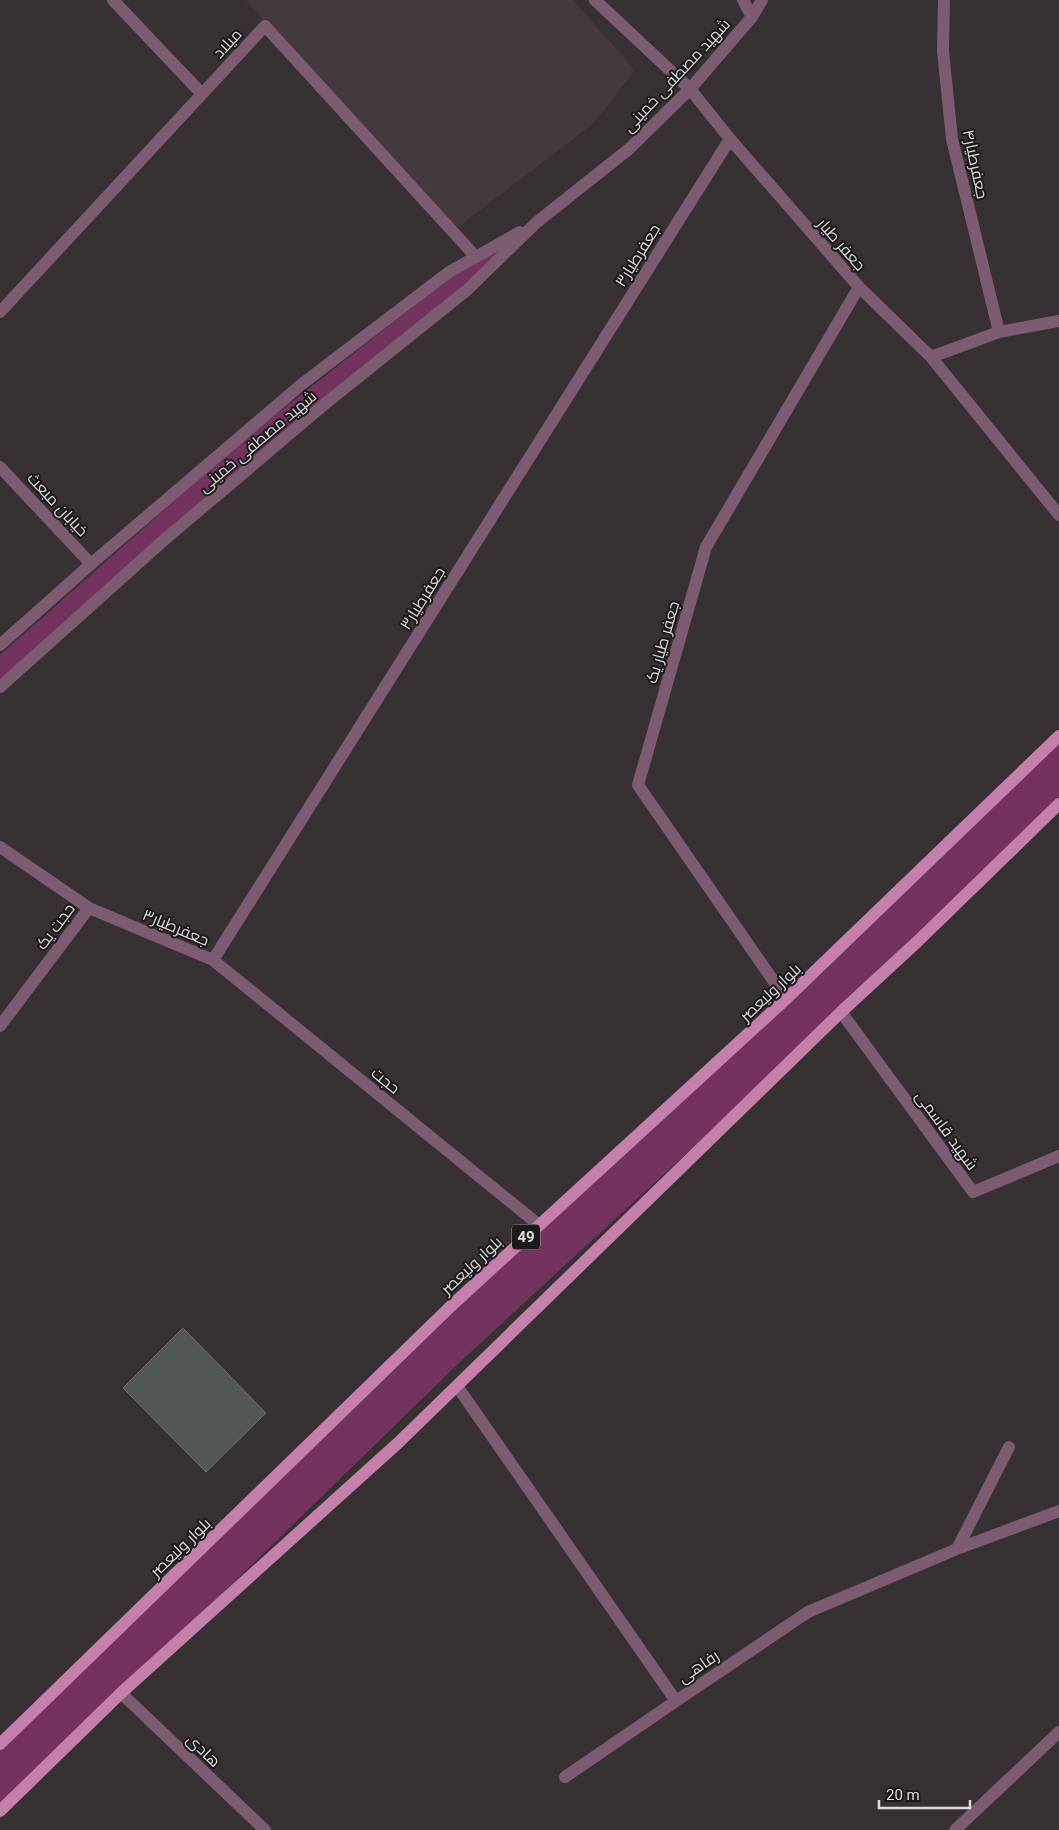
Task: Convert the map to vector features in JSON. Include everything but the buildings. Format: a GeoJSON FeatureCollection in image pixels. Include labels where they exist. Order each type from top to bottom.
{"type":"FeatureCollection","features":[{"type":"Feature","properties":{"kind":"main road","name":"بلوار ولیعصر"},"geometry":{"type":"LineString","coordinates":[[0,1744],[451,1306],[786,999],[1059,736]]}},
{"type":"Feature","properties":{"kind":"main road"},"geometry":{"type":"LineString","coordinates":[[0,1811],[121,1693],[398,1443],[841,1012],[918,941],[1059,804]]}},
{"type":"Feature","properties":{"kind":"street"},"geometry":{"type":"LineString","coordinates":[[113,0],[202,94]]}},
{"type":"Feature","properties":{"kind":"street","name":"جعفر طیار"},"geometry":{"type":"LineString","coordinates":[[595,0],[690,89],[730,139],[858,287],[931,356],[1059,515]]}},
{"type":"Feature","properties":{"kind":"street"},"geometry":{"type":"LineString","coordinates":[[743,0],[752,17]]}},
{"type":"Feature","properties":{"kind":"street","name":"شهید مصطفی خمینی"},"geometry":{"type":"LineString","coordinates":[[0,687],[163,541],[326,403],[467,290],[537,222],[629,149],[690,89],[752,17],[762,0]]}},
{"type":"Feature","properties":{"kind":"street","name":"جعفرطیار۴"},"geometry":{"type":"LineString","coordinates":[[944,0],[943,51],[952,139],[999,332]]}},
{"type":"Feature","properties":{"kind":"street","name":"میلاد"},"geometry":{"type":"LineString","coordinates":[[0,312],[265,26],[476,257]]}},
{"type":"Feature","properties":{"kind":"street","name":"جعفرطیار۳"},"geometry":{"type":"LineString","coordinates":[[89,908],[213,960],[730,139]]}},
{"type":"Feature","properties":{"kind":"street","name":"شهید مصطفی خمینی"},"geometry":{"type":"LineString","coordinates":[[0,645],[91,564],[302,384],[449,272],[537,222]]}},
{"type":"Feature","properties":{"kind":"street","name":"جعفر طیار یک"},"geometry":{"type":"LineString","coordinates":[[786,999],[638,785],[706,547],[858,287]]}},
{"type":"Feature","properties":{"kind":"street"},"geometry":{"type":"LineString","coordinates":[[931,356],[999,332],[1059,321]]}},
{"type":"Feature","properties":{"kind":"street","name":"خیابان مبعث"},"geometry":{"type":"LineString","coordinates":[[0,466],[91,564]]}},
{"type":"Feature","properties":{"kind":"street","name":"حجت یک"},"geometry":{"type":"LineString","coordinates":[[0,847],[89,908],[0,1026]]}},
{"type":"Feature","properties":{"kind":"street","name":"حجت"},"geometry":{"type":"LineString","coordinates":[[213,960],[539,1225]]}},
{"type":"Feature","properties":{"kind":"street","name":"شهید قاسمی"},"geometry":{"type":"LineString","coordinates":[[841,1012],[973,1192],[1059,1156]]}},
{"type":"Feature","properties":{"kind":"street","name":"رفاهی"},"geometry":{"type":"LineString","coordinates":[[457,1386],[676,1701],[808,1612],[957,1549],[1059,1511]]}},
{"type":"Feature","properties":{"kind":"street"},"geometry":{"type":"LineString","coordinates":[[957,1549],[1009,1448]]}},
{"type":"Feature","properties":{"kind":"street","name":"هادی"},"geometry":{"type":"LineString","coordinates":[[121,1693],[264,1830]]}},
{"type":"Feature","properties":{"kind":"street"},"geometry":{"type":"LineString","coordinates":[[565,1777],[676,1701]]}},
{"type":"Feature","properties":{"kind":"street"},"geometry":{"type":"LineString","coordinates":[[955,1830],[1059,1732]]}},
{"type":"Feature","properties":{"kind":"shaded area"},"geometry":{"type":"Polygon","coordinates":[[[246,0],[573,0],[635,70],[594,123],[453,231],[246,0]]]}},
{"type":"Feature","properties":{"kind":"shaded area"},"geometry":{"type":"Polygon","coordinates":[[[513,241],[0,681],[0,655],[247,437],[454,275],[513,241]]]}},
{"type":"Feature","properties":{"kind":"shaded area"},"geometry":{"type":"Polygon","coordinates":[[[1059,738],[1059,803],[918,940],[460,1362],[0,1810],[0,1744],[175,1574],[1059,738]]]}}]}
